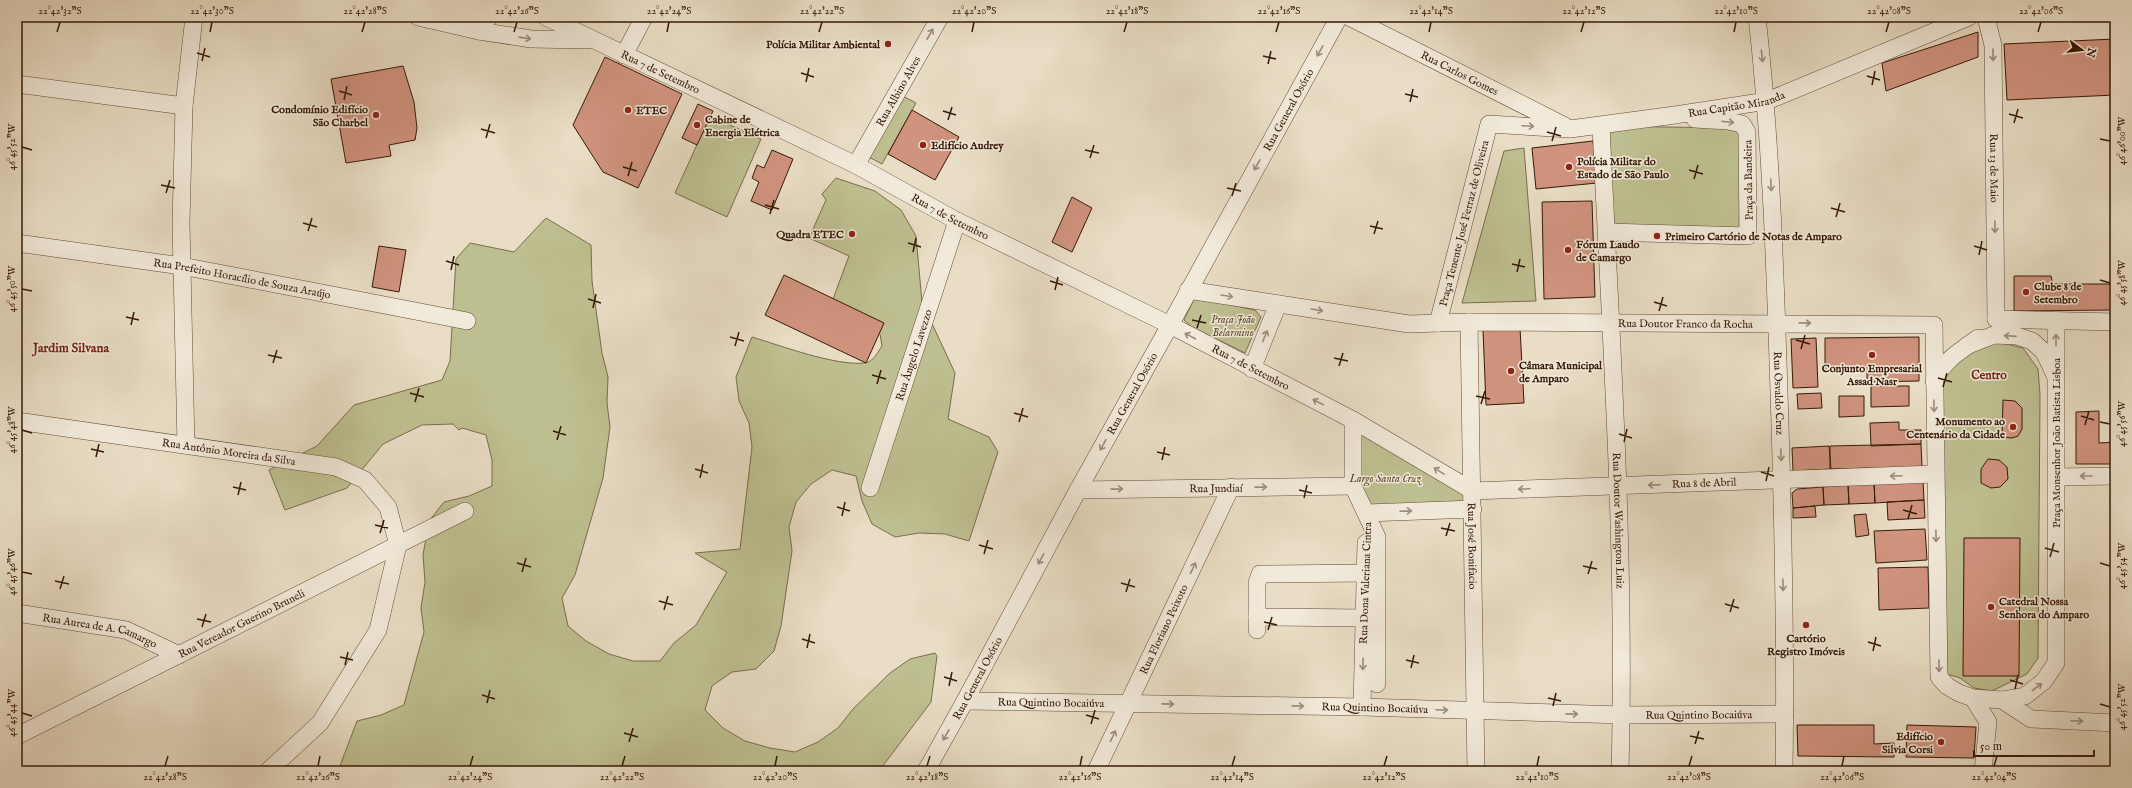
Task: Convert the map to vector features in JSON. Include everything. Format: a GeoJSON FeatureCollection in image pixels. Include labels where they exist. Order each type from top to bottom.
{"type":"FeatureCollection","features":[{"type":"Feature","properties":{"kind":"street"},"geometry":{"type":"LineString","coordinates":[[186,445],[181,222],[184,106],[194,17]]}},
{"type":"Feature","properties":{"kind":"street"},"geometry":{"type":"LineString","coordinates":[[418,17],[479,31],[531,39],[591,40]]}},
{"type":"Feature","properties":{"kind":"street"},"geometry":{"type":"LineString","coordinates":[[479,31],[489,17]]}},
{"type":"Feature","properties":{"kind":"street","name":"Rua 7 de Setembro"},"geometry":{"type":"LineString","coordinates":[[546,17],[591,40],[856,165],[957,221],[1170,325],[1252,369],[1353,420]]}},
{"type":"Feature","properties":{"kind":"street"},"geometry":{"type":"LineString","coordinates":[[624,55],[644,17]]}},
{"type":"Feature","properties":{"kind":"street","name":"Rua Albino Alves"},"geometry":{"type":"LineString","coordinates":[[856,165],[940,17]]}},
{"type":"Feature","properties":{"kind":"street","name":"Rua General Osório"},"geometry":{"type":"LineString","coordinates":[[926,771],[1078,490],[1339,17]]}},
{"type":"Feature","properties":{"kind":"street","name":"Rua Carlos Gomes"},"geometry":{"type":"LineString","coordinates":[[1349,17],[1570,129]]}},
{"type":"Feature","properties":{"kind":"street","name":"Rua Osvaldo Cruz"},"geometry":{"type":"LineString","coordinates":[[1757,17],[1767,101],[1777,323],[1782,480],[1785,714],[1784,771]]}},
{"type":"Feature","properties":{"kind":"street","name":"Rua Capitão Miranda"},"geometry":{"type":"LineString","coordinates":[[1489,124],[1570,129],[1675,116],[1767,101],[1969,17]]}},
{"type":"Feature","properties":{"kind":"street","name":"Rua 13 de Maio"},"geometry":{"type":"LineString","coordinates":[[1986,17],[1992,45],[1996,319]]}},
{"type":"Feature","properties":{"kind":"street"},"geometry":{"type":"LineString","coordinates":[[17,84],[184,106]]}},
{"type":"Feature","properties":{"kind":"street","name":"Praça da Bandeira"},"geometry":{"type":"LineString","coordinates":[[1606,232],[1748,236],[1747,132],[1745,128],[1742,124],[1728,121],[1705,121],[1675,116]]}},
{"type":"Feature","properties":{"kind":"street","name":"Praça Tenente José Ferraz de Oliveira"},"geometry":{"type":"LineString","coordinates":[[1438,323],[1489,124]]}},
{"type":"Feature","properties":{"kind":"street","name":"Rua Doutor Washington Luiz"},"geometry":{"type":"LineString","coordinates":[[1601,126],[1612,323],[1618,486],[1622,715],[1620,771]]}},
{"type":"Feature","properties":{"kind":"street","name":"Rua Ângelo Lavezzo"},"geometry":{"type":"LineString","coordinates":[[870,488],[957,221]]}},
{"type":"Feature","properties":{"kind":"street","name":"Rua Prefeito Horacílio de Souza Araújo"},"geometry":{"type":"LineString","coordinates":[[17,243],[182,266],[467,321]]}},
{"type":"Feature","properties":{"kind":"street"},"geometry":{"type":"LineString","coordinates":[[1188,290],[1278,304],[1252,369]]}},
{"type":"Feature","properties":{"kind":"street","name":"Rua Doutor Franco da Rocha"},"geometry":{"type":"LineString","coordinates":[[1278,304],[1409,324],[1469,322],[1934,325],[1934,381]]}},
{"type":"Feature","properties":{"kind":"street"},"geometry":{"type":"LineString","coordinates":[[1983,771],[1988,722],[1973,698],[1953,690],[1939,677],[1934,381],[1943,366],[1957,352],[1981,336],[1996,319],[2115,322]]}},
{"type":"Feature","properties":{"kind":"street","name":"Praça Monsenhor João Batista Lisboa"},"geometry":{"type":"LineString","coordinates":[[1973,698],[2002,700],[2025,696],[2044,681],[2056,663],[2056,321]]}},
{"type":"Feature","properties":{"kind":"street","name":"Rua José Bonifacio"},"geometry":{"type":"LineString","coordinates":[[1469,322],[1473,491],[1476,771]]}},
{"type":"Feature","properties":{"kind":"street"},"geometry":{"type":"LineString","coordinates":[[1968,345],[1994,335],[2017,336],[2032,341],[2044,352],[2056,377]]}},
{"type":"Feature","properties":{"kind":"street"},"geometry":{"type":"LineString","coordinates":[[1353,420],[1473,491]]}},
{"type":"Feature","properties":{"kind":"street"},"geometry":{"type":"LineString","coordinates":[[1353,420],[1353,486],[1367,513],[1473,509]]}},
{"type":"Feature","properties":{"kind":"street","name":"Rua Antônio Moreira da Silva"},"geometry":{"type":"LineString","coordinates":[[17,421],[336,467],[365,480],[388,507],[398,544]]}},
{"type":"Feature","properties":{"kind":"street","name":"Rua 8 de Abril"},"geometry":{"type":"LineString","coordinates":[[1473,491],[1935,474]]}},
{"type":"Feature","properties":{"kind":"street"},"geometry":{"type":"LineString","coordinates":[[2057,477],[2115,476]]}},
{"type":"Feature","properties":{"kind":"street","name":"Rua Jundiaí"},"geometry":{"type":"LineString","coordinates":[[1078,490],[1353,486]]}},
{"type":"Feature","properties":{"kind":"street","name":"Rua Floriano Peixoto"},"geometry":{"type":"LineString","coordinates":[[1096,771],[1231,487]]}},
{"type":"Feature","properties":{"kind":"street","name":"Rua Vereador Guerino Bruneli"},"geometry":{"type":"LineString","coordinates":[[17,736],[465,510]]}},
{"type":"Feature","properties":{"kind":"street","name":"Rua Dona Valeriana Cintra"},"geometry":{"type":"LineString","coordinates":[[1362,707],[1367,513]]}},
{"type":"Feature","properties":{"kind":"street","name":"Rua Dona Valeriana Cintra"},"geometry":{"type":"LineString","coordinates":[[1367,513],[1377,537],[1377,684]]}},
{"type":"Feature","properties":{"kind":"street"},"geometry":{"type":"LineString","coordinates":[[268,771],[320,723],[378,630],[398,544]]}},
{"type":"Feature","properties":{"kind":"street"},"geometry":{"type":"LineString","coordinates":[[1364,618],[1257,624],[1257,583],[1260,574],[1365,573]]}},
{"type":"Feature","properties":{"kind":"street","name":"Rua Aurea de A. Camargo"},"geometry":{"type":"LineString","coordinates":[[17,613],[126,630],[179,655]]}},
{"type":"Feature","properties":{"kind":"street"},"geometry":{"type":"LineString","coordinates":[[2002,700],[2031,719],[2115,723]]}},
{"type":"Feature","properties":{"kind":"street","name":"Rua Quintino Bocaiúva"},"geometry":{"type":"LineString","coordinates":[[965,701],[1362,707],[1476,712],[1622,715],[1785,714]]}},
{"type":"Feature","properties":{"kind":"green space"},"geometry":{"type":"Polygon","coordinates":[[[899,94],[916,103],[882,164],[865,155],[899,94]]]}},
{"type":"Feature","properties":{"kind":"green space"},"geometry":{"type":"Polygon","coordinates":[[[710,116],[761,139],[727,217],[675,193],[710,116]]]}},
{"type":"Feature","properties":{"kind":"green space"},"geometry":{"type":"Polygon","coordinates":[[[1601,126],[1733,128],[1741,135],[1739,235],[1606,232],[1601,126]]]}},
{"type":"Feature","properties":{"kind":"green space"},"geometry":{"type":"Polygon","coordinates":[[[1524,148],[1536,301],[1462,303],[1504,151],[1524,148]]]}},
{"type":"Feature","properties":{"kind":"green space"},"geometry":{"type":"Polygon","coordinates":[[[836,178],[875,191],[901,210],[916,236],[922,302],[955,373],[948,419],[989,437],[998,452],[969,541],[945,534],[919,533],[895,537],[872,524],[862,501],[856,476],[832,470],[811,484],[796,502],[789,527],[792,551],[781,626],[774,651],[756,669],[732,672],[712,686],[705,710],[723,728],[745,741],[770,748],[795,752],[818,742],[838,728],[853,709],[890,673],[910,659],[935,653],[937,656],[931,702],[879,771],[338,771],[357,721],[381,715],[404,705],[424,632],[421,608],[425,582],[423,555],[429,521],[444,502],[469,496],[492,486],[492,460],[486,435],[462,428],[459,430],[453,424],[422,425],[383,444],[347,488],[285,510],[269,470],[317,446],[354,405],[442,380],[450,361],[456,259],[470,243],[514,252],[546,218],[591,245],[592,281],[602,353],[608,377],[607,403],[610,427],[603,478],[575,575],[562,598],[568,626],[586,641],[609,654],[633,661],[660,661],[674,643],[696,625],[727,572],[695,553],[740,549],[752,447],[749,423],[739,401],[736,377],[752,337],[808,354],[853,363],[865,363],[870,361],[882,346],[880,334],[842,314],[833,299],[849,256],[809,238],[826,200],[822,194],[836,178]]]}},
{"type":"Feature","properties":{"kind":"green space","name":"Praça João Belarmino"},"geometry":{"type":"Polygon","coordinates":[[[1194,299],[1203,299],[1255,310],[1261,317],[1245,353],[1192,327],[1184,320],[1194,299]]]}},
{"type":"Feature","properties":{"kind":"green space"},"geometry":{"type":"Polygon","coordinates":[[[1994,341],[2023,348],[2038,369],[2040,395],[2038,658],[2027,674],[1992,691],[1974,688],[1960,678],[1947,674],[1942,379],[1968,352],[1994,341]]]}},
{"type":"Feature","properties":{"kind":"green space","name":"Largo Santa Cruz"},"geometry":{"type":"Polygon","coordinates":[[[1360,424],[1465,494],[1465,503],[1366,510],[1353,486],[1360,424]]]}},
{"type":"Feature","properties":{"kind":"building"},"geometry":{"type":"Polygon","coordinates":[[[1978,32],[1978,57],[1886,91],[1882,63],[1978,32]]]}},
{"type":"Feature","properties":{"kind":"building"},"geometry":{"type":"Polygon","coordinates":[[[2115,39],[2115,95],[2007,100],[2004,44],[2115,39]]]}},
{"type":"Feature","properties":{"kind":"building","name":"ETEC"},"geometry":{"type":"Polygon","coordinates":[[[605,57],[682,94],[638,188],[603,172],[573,125],[605,57]]]}},
{"type":"Feature","properties":{"kind":"building","name":"Condomínio Edifício São Charbel"},"geometry":{"type":"Polygon","coordinates":[[[403,66],[414,102],[417,128],[415,140],[389,145],[391,156],[346,163],[331,79],[403,66]]]}},
{"type":"Feature","properties":{"kind":"building","name":"Cabine de Energia Elétrica"},"geometry":{"type":"Polygon","coordinates":[[[698,104],[713,111],[697,145],[682,138],[698,104]]]}},
{"type":"Feature","properties":{"kind":"building","name":"Edifício Audrey"},"geometry":{"type":"Polygon","coordinates":[[[912,110],[959,137],[935,180],[888,154],[912,110]]]}},
{"type":"Feature","properties":{"kind":"building","name":"Polícia Militar do Estado de São Paulo"},"geometry":{"type":"Polygon","coordinates":[[[1593,141],[1597,183],[1536,189],[1532,148],[1593,141]]]}},
{"type":"Feature","properties":{"kind":"building"},"geometry":{"type":"Polygon","coordinates":[[[772,150],[793,159],[772,210],[751,201],[759,182],[752,178],[757,165],[764,168],[772,150]]]}},
{"type":"Feature","properties":{"kind":"building"},"geometry":{"type":"Polygon","coordinates":[[[1072,197],[1092,208],[1072,252],[1052,242],[1072,197]]]}},
{"type":"Feature","properties":{"kind":"building","name":"Fórum Laudo de Camargo"},"geometry":{"type":"Polygon","coordinates":[[[1592,201],[1595,297],[1544,299],[1542,202],[1592,201]]]}},
{"type":"Feature","properties":{"kind":"building"},"geometry":{"type":"Polygon","coordinates":[[[379,246],[406,250],[399,292],[372,287],[379,246]]]}},
{"type":"Feature","properties":{"kind":"building"},"geometry":{"type":"Polygon","coordinates":[[[784,275],[884,323],[866,363],[765,315],[784,275]]]}},
{"type":"Feature","properties":{"kind":"building"},"geometry":{"type":"Polygon","coordinates":[[[2014,276],[2051,276],[2053,284],[2115,284],[2115,310],[2014,311],[2014,276]]]}},
{"type":"Feature","properties":{"kind":"building","name":"Câmara Municipal de Amparo"},"geometry":{"type":"Polygon","coordinates":[[[1520,328],[1524,403],[1486,405],[1483,330],[1520,328]]]}},
{"type":"Feature","properties":{"kind":"building","name":"Conjunto Empresarial Assad Nasr"},"geometry":{"type":"Polygon","coordinates":[[[1919,337],[1919,381],[1867,382],[1867,371],[1825,372],[1825,338],[1919,337]]]}},
{"type":"Feature","properties":{"kind":"building"},"geometry":{"type":"Polygon","coordinates":[[[1816,338],[1818,387],[1793,388],[1791,339],[1816,338]]]}},
{"type":"Feature","properties":{"kind":"building"},"geometry":{"type":"Polygon","coordinates":[[[1871,386],[1909,386],[1909,406],[1871,407],[1871,386]]]}},
{"type":"Feature","properties":{"kind":"building"},"geometry":{"type":"Polygon","coordinates":[[[1821,393],[1822,408],[1798,409],[1797,394],[1821,393]]]}},
{"type":"Feature","properties":{"kind":"building"},"geometry":{"type":"Polygon","coordinates":[[[1839,396],[1864,396],[1864,416],[1839,417],[1839,396]]]}},
{"type":"Feature","properties":{"kind":"building"},"geometry":{"type":"Polygon","coordinates":[[[2003,400],[2015,401],[2022,408],[2022,429],[2018,436],[2012,438],[2002,437],[2003,400]]]}},
{"type":"Feature","properties":{"kind":"building"},"geometry":{"type":"Polygon","coordinates":[[[2099,411],[2099,443],[2115,442],[2115,464],[2076,464],[2076,412],[2099,411]]]}},
{"type":"Feature","properties":{"kind":"building"},"geometry":{"type":"Polygon","coordinates":[[[1899,422],[1899,430],[1921,430],[1921,444],[1871,446],[1870,423],[1899,422]]]}},
{"type":"Feature","properties":{"kind":"building"},"geometry":{"type":"Polygon","coordinates":[[[1921,444],[1922,467],[1830,469],[1830,446],[1921,444]]]}},
{"type":"Feature","properties":{"kind":"building"},"geometry":{"type":"Polygon","coordinates":[[[1829,446],[1831,469],[1793,471],[1792,448],[1829,446]]]}},
{"type":"Feature","properties":{"kind":"building"},"geometry":{"type":"Polygon","coordinates":[[[1988,459],[1999,460],[2007,467],[2008,479],[2000,487],[1991,488],[1981,483],[1981,469],[1988,459]]]}},
{"type":"Feature","properties":{"kind":"building"},"geometry":{"type":"Polygon","coordinates":[[[1923,481],[1924,500],[1875,503],[1874,483],[1923,481]]]}},
{"type":"Feature","properties":{"kind":"building"},"geometry":{"type":"Polygon","coordinates":[[[1874,483],[1875,503],[1849,504],[1848,485],[1874,483]]]}},
{"type":"Feature","properties":{"kind":"building"},"geometry":{"type":"Polygon","coordinates":[[[1848,485],[1849,504],[1824,505],[1823,487],[1848,485]]]}},
{"type":"Feature","properties":{"kind":"building"},"geometry":{"type":"Polygon","coordinates":[[[1823,487],[1824,505],[1793,508],[1792,493],[1797,489],[1823,487]]]}},
{"type":"Feature","properties":{"kind":"building"},"geometry":{"type":"Polygon","coordinates":[[[1924,500],[1925,518],[1888,520],[1887,502],[1924,500]]]}},
{"type":"Feature","properties":{"kind":"building"},"geometry":{"type":"Polygon","coordinates":[[[1815,506],[1816,517],[1793,518],[1793,508],[1815,506]]]}},
{"type":"Feature","properties":{"kind":"building"},"geometry":{"type":"Polygon","coordinates":[[[1866,514],[1869,535],[1856,537],[1854,515],[1866,514]]]}},
{"type":"Feature","properties":{"kind":"building"},"geometry":{"type":"Polygon","coordinates":[[[1925,529],[1927,560],[1876,563],[1874,531],[1925,529]]]}},
{"type":"Feature","properties":{"kind":"building","name":"Catedral Nossa Senhora do Amparo"},"geometry":{"type":"Polygon","coordinates":[[[1964,538],[2020,538],[2019,676],[1963,676],[1964,538]]]}},
{"type":"Feature","properties":{"kind":"building"},"geometry":{"type":"Polygon","coordinates":[[[1928,567],[1929,608],[1879,610],[1878,568],[1928,567]]]}},
{"type":"Feature","properties":{"kind":"building"},"geometry":{"type":"Polygon","coordinates":[[[1797,725],[1874,725],[1874,744],[1894,743],[1894,757],[1798,756],[1797,725]]]}},
{"type":"Feature","properties":{"kind":"building","name":"Edifício Silvia Corsi"},"geometry":{"type":"Polygon","coordinates":[[[1907,725],[1976,727],[1974,758],[1906,757],[1907,725]]]}},
{"type":"Feature","properties":{"kind":"place","name":"Polícia Militar Ambiental"},"geometry":{"type":"Point","coordinates":[888,44]}},
{"type":"Feature","properties":{"kind":"place","name":"ETEC"},"geometry":{"type":"Point","coordinates":[628,110]}},
{"type":"Feature","properties":{"kind":"place","name":"Condomínio Edifício São Charbel"},"geometry":{"type":"Point","coordinates":[376,115]}},
{"type":"Feature","properties":{"kind":"place","name":"Cabine de Energia Elétrica"},"geometry":{"type":"Point","coordinates":[697,125]}},
{"type":"Feature","properties":{"kind":"place","name":"Edifício Audrey"},"geometry":{"type":"Point","coordinates":[923,145]}},
{"type":"Feature","properties":{"kind":"place","name":"Polícia Militar do Estado de São Paulo"},"geometry":{"type":"Point","coordinates":[1569,167]}},
{"type":"Feature","properties":{"kind":"place","name":"Quadra ETEC"},"geometry":{"type":"Point","coordinates":[852,234]}},
{"type":"Feature","properties":{"kind":"place","name":"Primeiro Cartório de Notas de Amparo"},"geometry":{"type":"Point","coordinates":[1657,236]}},
{"type":"Feature","properties":{"kind":"place","name":"Fórum Laudo de Camargo"},"geometry":{"type":"Point","coordinates":[1568,250]}},
{"type":"Feature","properties":{"kind":"place","name":"Clube 8 de Setembro"},"geometry":{"type":"Point","coordinates":[2026,292]}},
{"type":"Feature","properties":{"kind":"place","name":"Conjunto Empresarial Assad Nasr"},"geometry":{"type":"Point","coordinates":[1872,355]}},
{"type":"Feature","properties":{"kind":"place","name":"Câmara Municipal de Amparo"},"geometry":{"type":"Point","coordinates":[1511,371]}},
{"type":"Feature","properties":{"kind":"place","name":"Monumento ao Centenário da Cidade"},"geometry":{"type":"Point","coordinates":[2013,427]}},
{"type":"Feature","properties":{"kind":"place","name":"Catedral Nossa Senhora do Amparo"},"geometry":{"type":"Point","coordinates":[1991,607]}},
{"type":"Feature","properties":{"kind":"place","name":"Cartório Registro Imóveis"},"geometry":{"type":"Point","coordinates":[1806,625]}},
{"type":"Feature","properties":{"kind":"place","name":"Edifício Silvia Corsi"},"geometry":{"type":"Point","coordinates":[1941,742]}},
{"type":"Feature","properties":{"kind":"district","name":"Jardim Silvana"},"geometry":{"type":"Point","coordinates":[71,347]}},
{"type":"Feature","properties":{"kind":"district","name":"Centro"},"geometry":{"type":"Point","coordinates":[1989,375]}}]}
